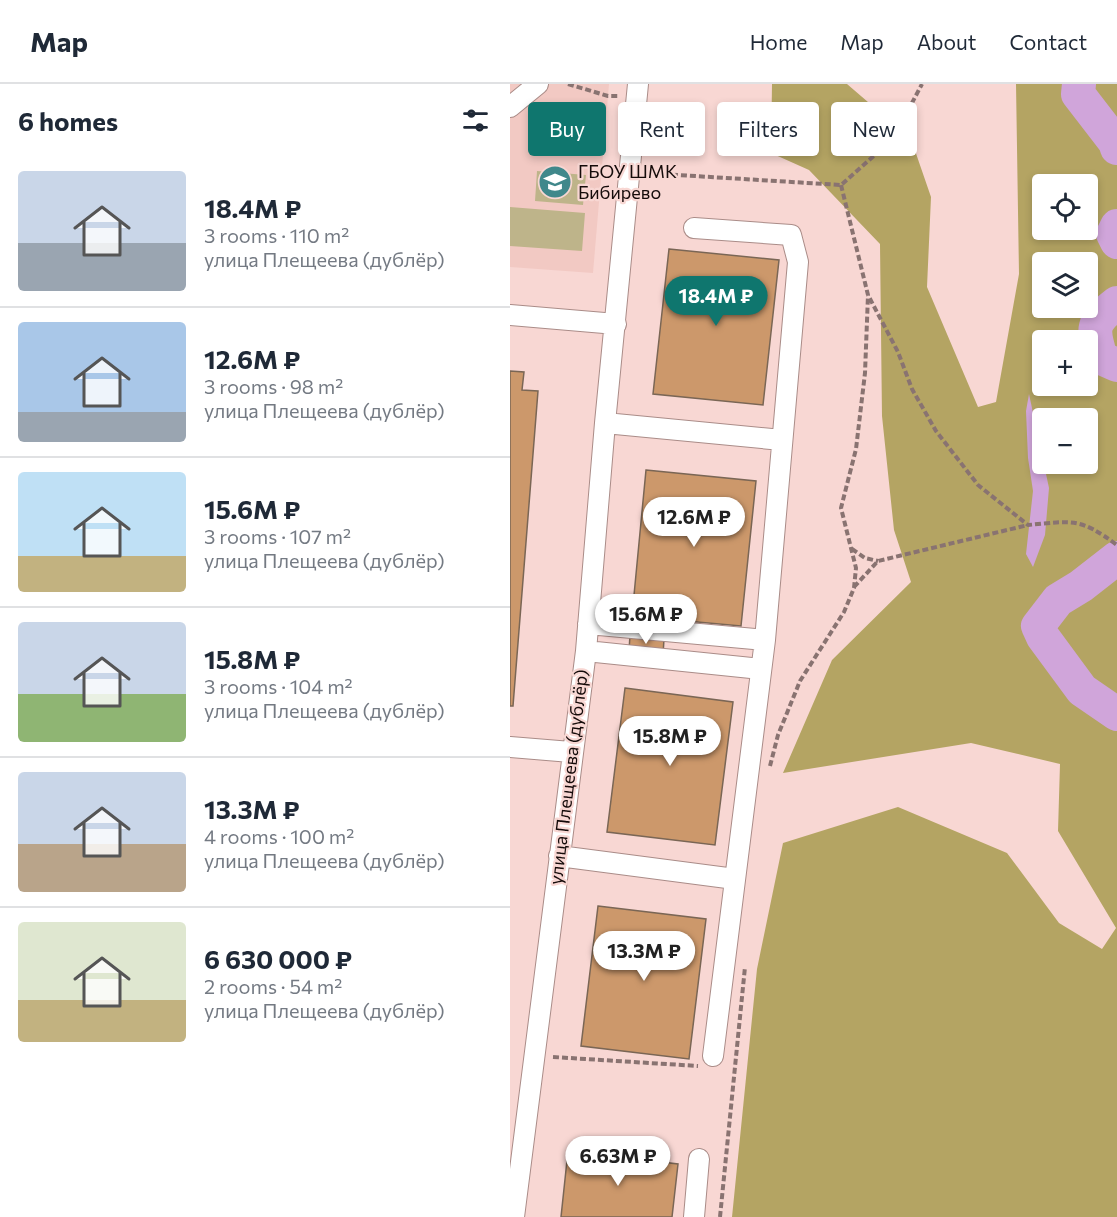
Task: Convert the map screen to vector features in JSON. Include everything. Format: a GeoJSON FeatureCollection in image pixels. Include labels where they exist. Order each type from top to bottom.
{"type":"FeatureCollection","features":[{"type":"Feature","properties":{"kind":"street"},"geometry":{"type":"LineString","coordinates":[[510,107],[538,84]]}},
{"type":"Feature","properties":{"kind":"street","name":"улица Плещеева (дублёр)"},"geometry":{"type":"LineString","coordinates":[[513,1217],[514,1175],[534,1056],[586,651],[637,90]]}},
{"type":"Feature","properties":{"kind":"street"},"geometry":{"type":"LineString","coordinates":[[694,228],[791,235],[798,262],[765,640],[712,1063]]}},
{"type":"Feature","properties":{"kind":"street"},"geometry":{"type":"LineString","coordinates":[[510,315],[616,324]]}},
{"type":"Feature","properties":{"kind":"street"},"geometry":{"type":"LineString","coordinates":[[605,423],[782,440]]}},
{"type":"Feature","properties":{"kind":"street"},"geometry":{"type":"LineString","coordinates":[[588,624],[765,640]]}},
{"type":"Feature","properties":{"kind":"street"},"geometry":{"type":"LineString","coordinates":[[586,651],[761,669]]}},
{"type":"Feature","properties":{"kind":"street"},"geometry":{"type":"LineString","coordinates":[[510,747],[572,752]]}},
{"type":"Feature","properties":{"kind":"street"},"geometry":{"type":"LineString","coordinates":[[559,856],[735,879]]}},
{"type":"Feature","properties":{"kind":"street"},"geometry":{"type":"LineString","coordinates":[[694,1217],[699,1159]]}},
{"type":"Feature","properties":{"kind":"path"},"geometry":{"type":"LineString","coordinates":[[568,84],[608,96],[637,90]]}},
{"type":"Feature","properties":{"kind":"path"},"geometry":{"type":"LineString","coordinates":[[630,172],[841,184],[893,139],[921,84]]}},
{"type":"Feature","properties":{"kind":"path"},"geometry":{"type":"LineString","coordinates":[[841,184],[868,295],[898,352],[912,389],[936,431],[978,485],[1028,525]]}},
{"type":"Feature","properties":{"kind":"path"},"geometry":{"type":"LineString","coordinates":[[769,769],[778,735],[800,681],[844,612],[854,588],[856,568],[841,508],[856,449],[865,373],[868,295]]}},
{"type":"Feature","properties":{"kind":"path"},"geometry":{"type":"LineString","coordinates":[[851,549],[865,558],[878,561],[1028,525],[1065,521],[1091,527],[1117,545]]}},
{"type":"Feature","properties":{"kind":"path"},"geometry":{"type":"LineString","coordinates":[[854,588],[878,561]]}},
{"type":"Feature","properties":{"kind":"path"},"geometry":{"type":"LineString","coordinates":[[720,1217],[746,964]]}},
{"type":"Feature","properties":{"kind":"path"},"geometry":{"type":"LineString","coordinates":[[534,1056],[712,1063],[735,1068]]}},
{"type":"Feature","properties":{"kind":"shaded area","name":"ГБОУ ШМК Бибирево"},"geometry":{"type":"Polygon","coordinates":[[[510,84],[609,84],[606,119],[606,102],[528,102],[528,156],[603,156],[593,273],[510,267],[510,84]]]}},
{"type":"Feature","properties":{"kind":"shaded area"},"geometry":{"type":"Polygon","coordinates":[[[772,84],[847,84],[868,102],[831,102],[831,156],[917,156],[931,197],[927,287],[978,407],[996,402],[1019,274],[1016,84],[1117,84],[1117,1217],[732,1217],[757,969],[783,843],[898,807],[1007,853],[1059,923],[1102,949],[1116,928],[1058,831],[1060,764],[971,743],[783,773],[832,660],[911,582],[894,530],[882,416],[880,244],[809,170],[778,156],[819,156],[819,102],[772,102],[772,84]]]}},
{"type":"Feature","properties":{"kind":"shaded area"},"geometry":{"type":"Polygon","coordinates":[[[537,171],[586,175],[583,205],[535,201],[537,171]]]}},
{"type":"Feature","properties":{"kind":"shaded area"},"geometry":{"type":"Polygon","coordinates":[[[510,207],[585,213],[582,251],[510,246],[510,207]]]}},
{"type":"Feature","properties":{"kind":"shaded area"},"geometry":{"type":"Polygon","coordinates":[[[1029,394],[1032,408],[1032,474],[1046,474],[1049,488],[1045,535],[1033,567],[1026,554],[1033,491],[1028,458],[1026,411],[1029,394]]]}},
{"type":"Feature","properties":{"kind":"building"},"geometry":{"type":"Polygon","coordinates":[[[669,249],[779,260],[763,405],[653,394],[669,249]]]}},
{"type":"Feature","properties":{"kind":"building"},"geometry":{"type":"Polygon","coordinates":[[[510,371],[524,372],[522,390],[538,391],[513,706],[510,706],[510,371]]]}},
{"type":"Feature","properties":{"kind":"building"},"geometry":{"type":"Polygon","coordinates":[[[646,470],[756,481],[741,626],[632,616],[646,470]]]}},
{"type":"Feature","properties":{"kind":"building"},"geometry":{"type":"Polygon","coordinates":[[[630,635],[664,639],[663,655],[629,651],[630,635]]]}},
{"type":"Feature","properties":{"kind":"building"},"geometry":{"type":"Polygon","coordinates":[[[625,688],[733,702],[715,845],[607,832],[625,688]]]}},
{"type":"Feature","properties":{"kind":"building"},"geometry":{"type":"Polygon","coordinates":[[[598,906],[706,919],[689,1059],[581,1046],[598,906]]]}},
{"type":"Feature","properties":{"kind":"building"},"geometry":{"type":"Polygon","coordinates":[[[568,1151],[678,1164],[672,1217],[561,1217],[568,1151]]]}},
{"type":"Feature","properties":{"kind":"waterway"},"geometry":{"type":"LineString","coordinates":[[1079,84],[1078,94],[1115,142],[1117,148]]}},
{"type":"Feature","properties":{"kind":"waterway"},"geometry":{"type":"LineString","coordinates":[[1117,226],[1113,234],[1117,242]]}},
{"type":"Feature","properties":{"kind":"waterway"},"geometry":{"type":"LineString","coordinates":[[1117,303],[1098,321],[1095,333],[1101,358],[1117,365]]}},
{"type":"Feature","properties":{"kind":"waterway"},"geometry":{"type":"LineString","coordinates":[[1117,558],[1081,586],[1058,600],[1038,626],[1043,637],[1082,690],[1117,714]]}},
{"type":"Feature","properties":{"kind":"place","name":"ГБОУ ШМК Бибирево"},"geometry":{"type":"Point","coordinates":[555,182]}}]}
